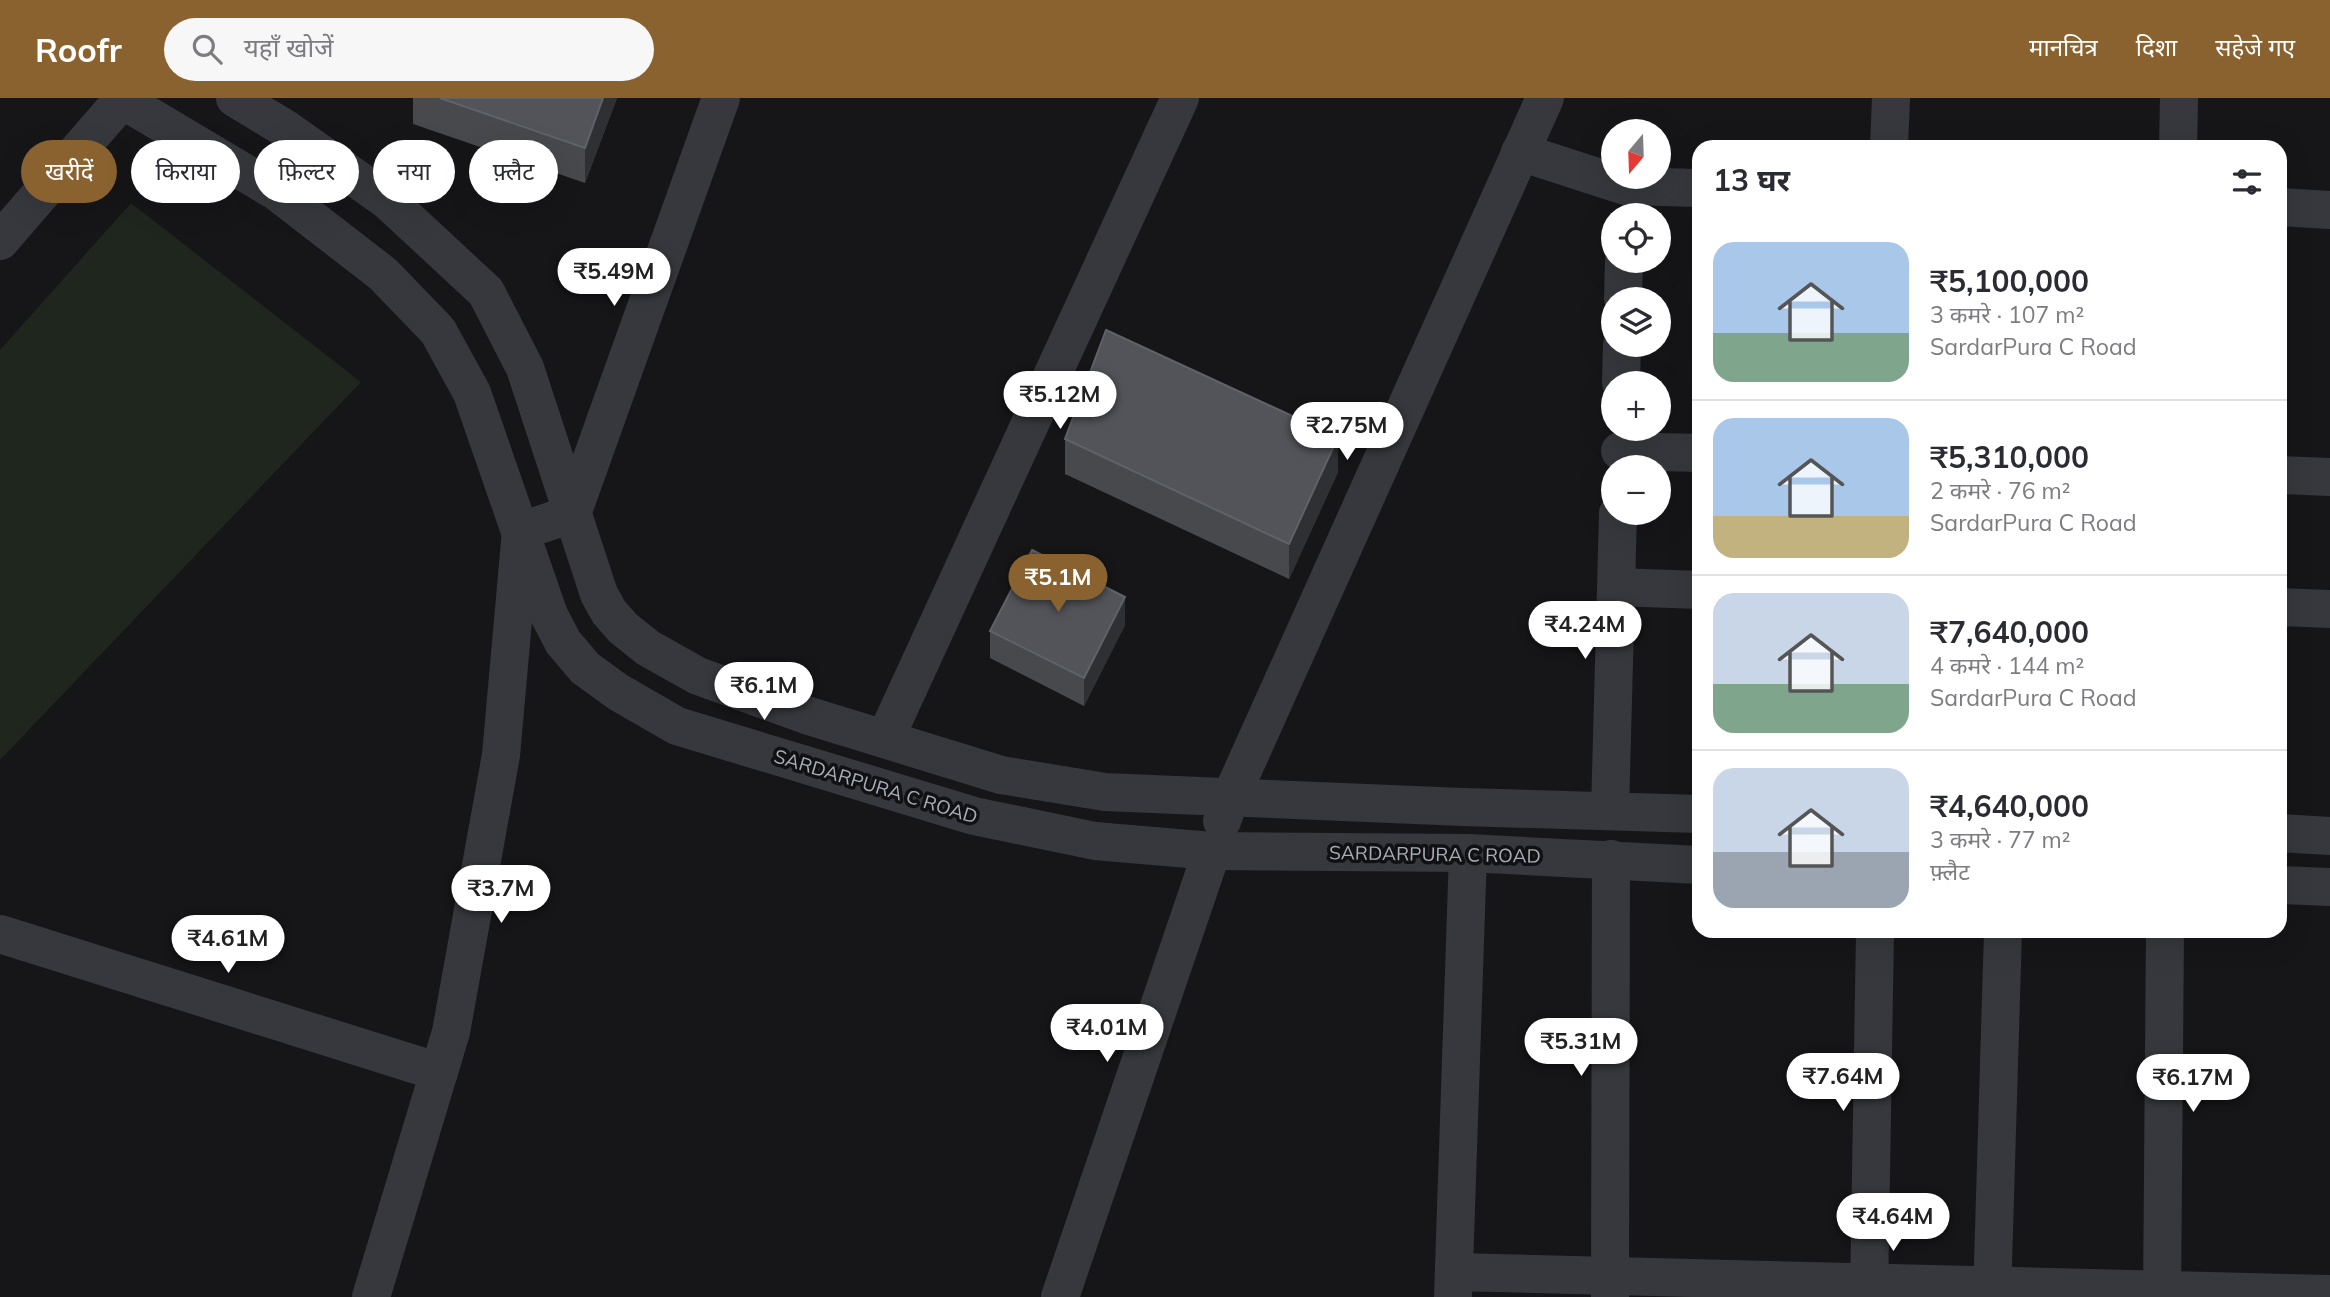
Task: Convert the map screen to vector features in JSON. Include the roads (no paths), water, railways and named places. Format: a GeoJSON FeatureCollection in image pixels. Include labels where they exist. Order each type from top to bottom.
{"type":"FeatureCollection","features":[{"type":"Feature","properties":{"kind":"street"},"geometry":{"type":"LineString","coordinates":[[235,98],[286,129],[388,201],[486,292],[525,368],[599,594],[608,612],[648,648],[698,676],[806,715],[1001,775],[1105,792],[1230,799],[1692,814]]}},
{"type":"Feature","properties":{"kind":"street"},"geometry":{"type":"LineString","coordinates":[[572,514],[721,98]]}},
{"type":"Feature","properties":{"kind":"street"},"geometry":{"type":"LineString","coordinates":[[885,739],[1180,98]]}},
{"type":"Feature","properties":{"kind":"street"},"geometry":{"type":"LineString","coordinates":[[1060,1297],[1230,799],[1545,98]]}},
{"type":"Feature","properties":{"kind":"street"},"geometry":{"type":"LineString","coordinates":[[1889,140],[1891,98]]}},
{"type":"Feature","properties":{"kind":"street"},"geometry":{"type":"LineString","coordinates":[[2178,140],[2179,98]]}},
{"type":"Feature","properties":{"kind":"street"},"geometry":{"type":"LineString","coordinates":[[0,242],[121,99]]}},
{"type":"Feature","properties":{"kind":"street","name":"SARDARPURA C ROAD"},"geometry":{"type":"LineString","coordinates":[[121,99],[277,192],[383,274],[438,331],[471,393],[549,615],[563,642],[585,668],[618,692],[677,726],[974,816],[1096,841],[1212,851],[1468,853],[1692,864]]}},
{"type":"Feature","properties":{"kind":"street"},"geometry":{"type":"LineString","coordinates":[[1520,152],[1625,201],[1692,189]]}},
{"type":"Feature","properties":{"kind":"street"},"geometry":{"type":"LineString","coordinates":[[2287,207],[2330,210]]}},
{"type":"Feature","properties":{"kind":"street"},"geometry":{"type":"LineString","coordinates":[[1620,449],[1692,453]]}},
{"type":"Feature","properties":{"kind":"street"},"geometry":{"type":"LineString","coordinates":[[2287,475],[2330,477]]}},
{"type":"Feature","properties":{"kind":"street"},"geometry":{"type":"LineString","coordinates":[[371,1297],[451,1032],[501,755],[521,530],[572,514]]}},
{"type":"Feature","properties":{"kind":"street"},"geometry":{"type":"LineString","coordinates":[[1610,811],[1618,525]]}},
{"type":"Feature","properties":{"kind":"street"},"geometry":{"type":"LineString","coordinates":[[1617,587],[1692,590]]}},
{"type":"Feature","properties":{"kind":"street"},"geometry":{"type":"LineString","coordinates":[[2287,607],[2330,609]]}},
{"type":"Feature","properties":{"kind":"street"},"geometry":{"type":"LineString","coordinates":[[2287,833],[2330,836]]}},
{"type":"Feature","properties":{"kind":"street"},"geometry":{"type":"LineString","coordinates":[[1468,853],[1453,1285],[2330,1294]]}},
{"type":"Feature","properties":{"kind":"street"},"geometry":{"type":"LineString","coordinates":[[1611,859],[1611,1287]]}},
{"type":"Feature","properties":{"kind":"street"},"geometry":{"type":"LineString","coordinates":[[2287,885],[2330,887]]}},
{"type":"Feature","properties":{"kind":"street"},"geometry":{"type":"LineString","coordinates":[[0,934],[439,1072]]}},
{"type":"Feature","properties":{"kind":"street"},"geometry":{"type":"LineString","coordinates":[[1869,1290],[1875,938]]}},
{"type":"Feature","properties":{"kind":"street"},"geometry":{"type":"LineString","coordinates":[[1992,1291],[2003,938]]}},
{"type":"Feature","properties":{"kind":"street"},"geometry":{"type":"LineString","coordinates":[[2162,1293],[2165,938]]}}]}
